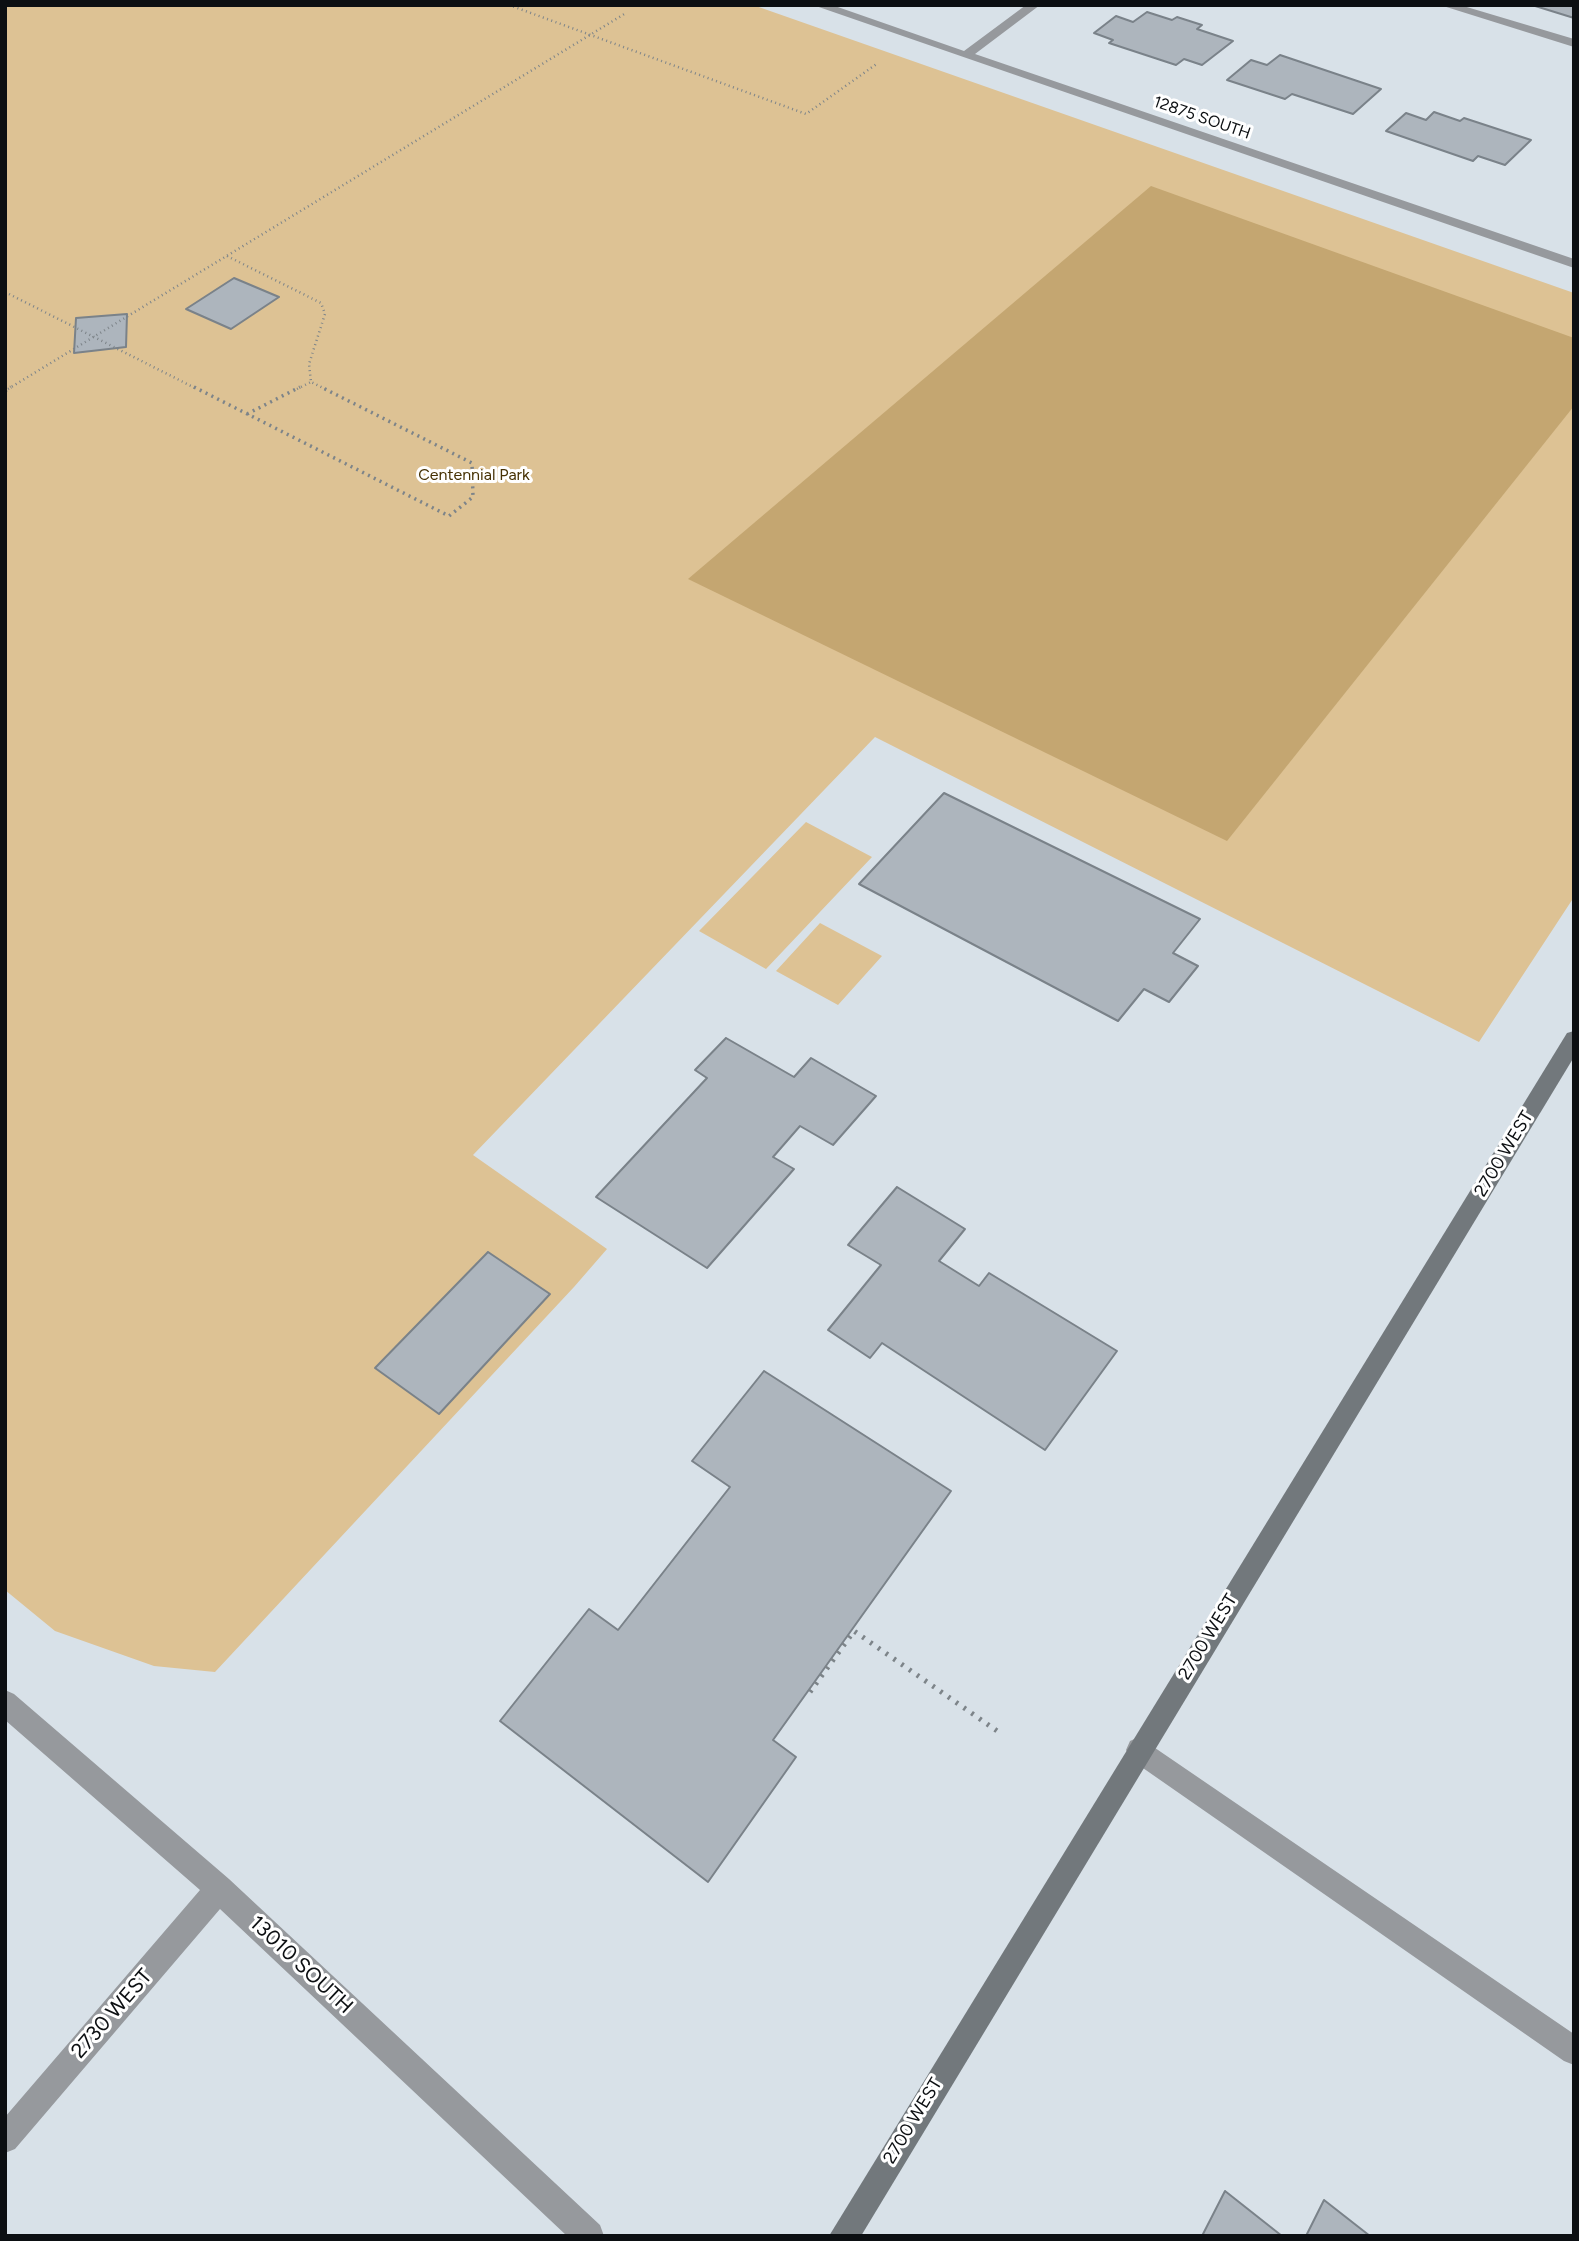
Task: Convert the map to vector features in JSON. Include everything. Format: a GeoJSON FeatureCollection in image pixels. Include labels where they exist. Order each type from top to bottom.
{"type":"FeatureCollection","features":[{"type":"Feature","properties":{"kind":"main road","name":"2700 WEST"},"geometry":{"type":"LineString","coordinates":[[844,2236],[1574,1039]]}},
{"type":"Feature","properties":{"kind":"street","name":"12875 SOUTH"},"geometry":{"type":"LineString","coordinates":[[819,5],[1574,264]]}},
{"type":"Feature","properties":{"kind":"street"},"geometry":{"type":"LineString","coordinates":[[966,55],[1034,5]]}},
{"type":"Feature","properties":{"kind":"street"},"geometry":{"type":"LineString","coordinates":[[1446,5],[1574,43]]}},
{"type":"Feature","properties":{"kind":"street","name":"13010 SOUTH"},"geometry":{"type":"LineString","coordinates":[[5,1703],[219,1889],[589,2236]]}},
{"type":"Feature","properties":{"kind":"street"},"geometry":{"type":"LineString","coordinates":[[1139,1750],[1574,2051]]}},
{"type":"Feature","properties":{"kind":"street","name":"2730 WEST"},"geometry":{"type":"LineString","coordinates":[[5,2138],[219,1889]]}},
{"type":"Feature","properties":{"kind":"path"},"geometry":{"type":"LineString","coordinates":[[509,5],[806,114],[887,56]]}},
{"type":"Feature","properties":{"kind":"path"},"geometry":{"type":"LineString","coordinates":[[5,391],[626,13]]}},
{"type":"Feature","properties":{"kind":"path"},"geometry":{"type":"LineString","coordinates":[[227,256],[321,303],[326,314],[309,364],[311,382]]}},
{"type":"Feature","properties":{"kind":"path"},"geometry":{"type":"LineString","coordinates":[[5,292],[450,516],[473,497],[472,463],[311,382]]}},
{"type":"Feature","properties":{"kind":"path"},"geometry":{"type":"LineString","coordinates":[[247,414],[311,382]]}},
{"type":"Feature","properties":{"kind":"path"},"geometry":{"type":"LineString","coordinates":[[810,1692],[854,1631],[1000,1733]]}},
{"type":"Feature","properties":{"kind":"green space","name":"Centennial Park"},"geometry":{"type":"Polygon","coordinates":[[[5,5],[753,5],[1574,293],[1574,897],[1479,1042],[875,737],[473,1155],[607,1249],[574,1287],[215,1672],[154,1666],[55,1631],[5,1590],[5,5]]]}},
{"type":"Feature","properties":{"kind":"green space"},"geometry":{"type":"Polygon","coordinates":[[[806,822],[872,857],[766,969],[699,931],[806,822]]]}},
{"type":"Feature","properties":{"kind":"green space"},"geometry":{"type":"Polygon","coordinates":[[[820,923],[882,956],[838,1005],[776,971],[820,923]]]}},
{"type":"Feature","properties":{"kind":"shaded area"},"geometry":{"type":"Polygon","coordinates":[[[1151,186],[1574,338],[1574,406],[1227,841],[688,579],[1151,186]]]}},
{"type":"Feature","properties":{"kind":"building"},"geometry":{"type":"Polygon","coordinates":[[[1532,5],[1574,5],[1574,18],[1532,5]]]}},
{"type":"Feature","properties":{"kind":"building"},"geometry":{"type":"Polygon","coordinates":[[[1147,12],[1202,25],[1197,29],[1233,41],[1202,65],[1184,59],[1176,65],[1109,43],[1113,40],[1094,33],[1116,16],[1133,22],[1147,12]]]}},
{"type":"Feature","properties":{"kind":"building"},"geometry":{"type":"Polygon","coordinates":[[[1280,55],[1381,89],[1353,114],[1292,94],[1285,99],[1227,80],[1251,60],[1267,65],[1280,55]]]}},
{"type":"Feature","properties":{"kind":"building"},"geometry":{"type":"Polygon","coordinates":[[[1434,112],[1460,121],[1464,118],[1531,140],[1505,165],[1478,156],[1473,161],[1386,131],[1406,113],[1426,120],[1434,112]]]}},
{"type":"Feature","properties":{"kind":"building"},"geometry":{"type":"Polygon","coordinates":[[[234,278],[279,297],[231,329],[186,309],[234,278]]]}},
{"type":"Feature","properties":{"kind":"building"},"geometry":{"type":"Polygon","coordinates":[[[127,314],[126,347],[74,353],[76,318],[127,314]]]}},
{"type":"Feature","properties":{"kind":"building"},"geometry":{"type":"Polygon","coordinates":[[[944,793],[1200,919],[1173,953],[1198,966],[1169,1002],[1144,989],[1118,1021],[859,884],[944,793]]]}},
{"type":"Feature","properties":{"kind":"building"},"geometry":{"type":"Polygon","coordinates":[[[726,1038],[794,1077],[811,1058],[876,1096],[833,1145],[800,1126],[773,1157],[794,1169],[707,1268],[596,1197],[707,1078],[695,1070],[726,1038]]]}},
{"type":"Feature","properties":{"kind":"building"},"geometry":{"type":"Polygon","coordinates":[[[897,1187],[965,1229],[939,1261],[979,1286],[989,1273],[1117,1351],[1045,1450],[882,1343],[870,1358],[828,1330],[881,1265],[848,1245],[897,1187]]]}},
{"type":"Feature","properties":{"kind":"building"},"geometry":{"type":"Polygon","coordinates":[[[488,1252],[550,1294],[439,1414],[375,1368],[488,1252]]]}},
{"type":"Feature","properties":{"kind":"building"},"geometry":{"type":"Polygon","coordinates":[[[764,1371],[951,1491],[773,1740],[796,1757],[708,1882],[500,1721],[589,1609],[618,1630],[730,1487],[692,1461],[764,1371]]]}},
{"type":"Feature","properties":{"kind":"building"},"geometry":{"type":"Polygon","coordinates":[[[1225,2191],[1282,2236],[1202,2236],[1225,2191]]]}},
{"type":"Feature","properties":{"kind":"building"},"geometry":{"type":"Polygon","coordinates":[[[1324,2200],[1370,2236],[1306,2236],[1324,2200]]]}}]}
